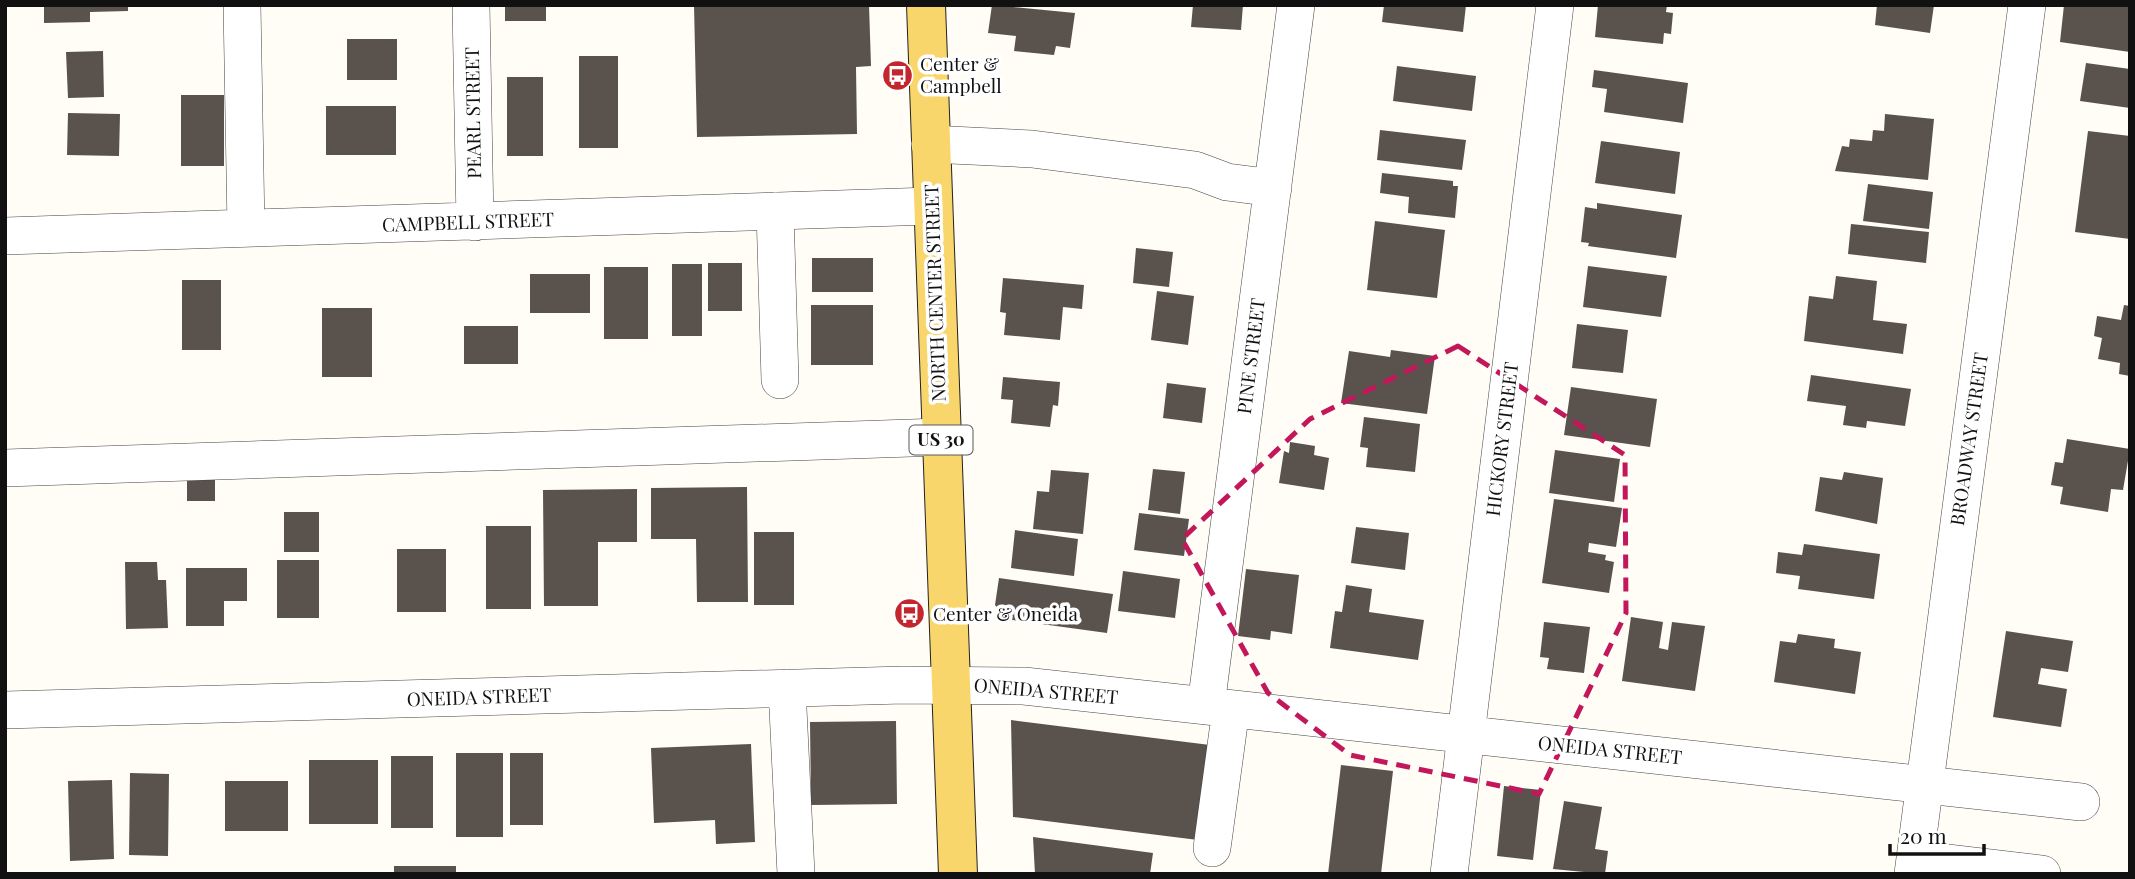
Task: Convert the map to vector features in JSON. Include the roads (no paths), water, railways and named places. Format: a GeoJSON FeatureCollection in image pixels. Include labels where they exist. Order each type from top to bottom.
{"type":"FeatureCollection","features":[{"type":"Feature","properties":{"kind":"main road","name":"NORTH CENTER STREET"},"geometry":{"type":"LineString","coordinates":[[926,5],[931,206],[958,874]]}},
{"type":"Feature","properties":{"kind":"street"},"geometry":{"type":"LineString","coordinates":[[242,5],[246,228]]}},
{"type":"Feature","properties":{"kind":"street","name":"PEARL STREET"},"geometry":{"type":"LineString","coordinates":[[471,5],[475,222]]}},
{"type":"Feature","properties":{"kind":"street","name":"PINE STREET"},"geometry":{"type":"LineString","coordinates":[[1212,848],[1219,708],[1273,188],[1296,5]]}},
{"type":"Feature","properties":{"kind":"street","name":"HICKORY STREET"},"geometry":{"type":"LineString","coordinates":[[1449,874],[1555,5]]}},
{"type":"Feature","properties":{"kind":"street","name":"BROADWAY STREET"},"geometry":{"type":"LineString","coordinates":[[1914,866],[2027,5]]}},
{"type":"Feature","properties":{"kind":"street"},"geometry":{"type":"LineString","coordinates":[[930,144],[1032,149],[1195,170],[1227,183],[1273,188]]}},
{"type":"Feature","properties":{"kind":"street","name":"CAMPBELL STREET"},"geometry":{"type":"LineString","coordinates":[[5,236],[931,206]]}},
{"type":"Feature","properties":{"kind":"street"},"geometry":{"type":"LineString","coordinates":[[775,211],[780,380]]}},
{"type":"Feature","properties":{"kind":"street"},"geometry":{"type":"LineString","coordinates":[[5,468],[941,437]]}},
{"type":"Feature","properties":{"kind":"street","name":"ONEIDA STREET"},"geometry":{"type":"LineString","coordinates":[[5,710],[952,684],[1024,686],[2081,802]]}},
{"type":"Feature","properties":{"kind":"street"},"geometry":{"type":"LineString","coordinates":[[787,688],[796,874]]}},
{"type":"Feature","properties":{"kind":"street"},"geometry":{"type":"LineString","coordinates":[[1914,866],[2042,874]]}},
{"type":"Feature","properties":{"kind":"place","name":"Center & Campbell"},"geometry":{"type":"Point","coordinates":[897,75]}},
{"type":"Feature","properties":{"kind":"place","name":"Center & Oneida"},"geometry":{"type":"Point","coordinates":[910,614]}}]}
